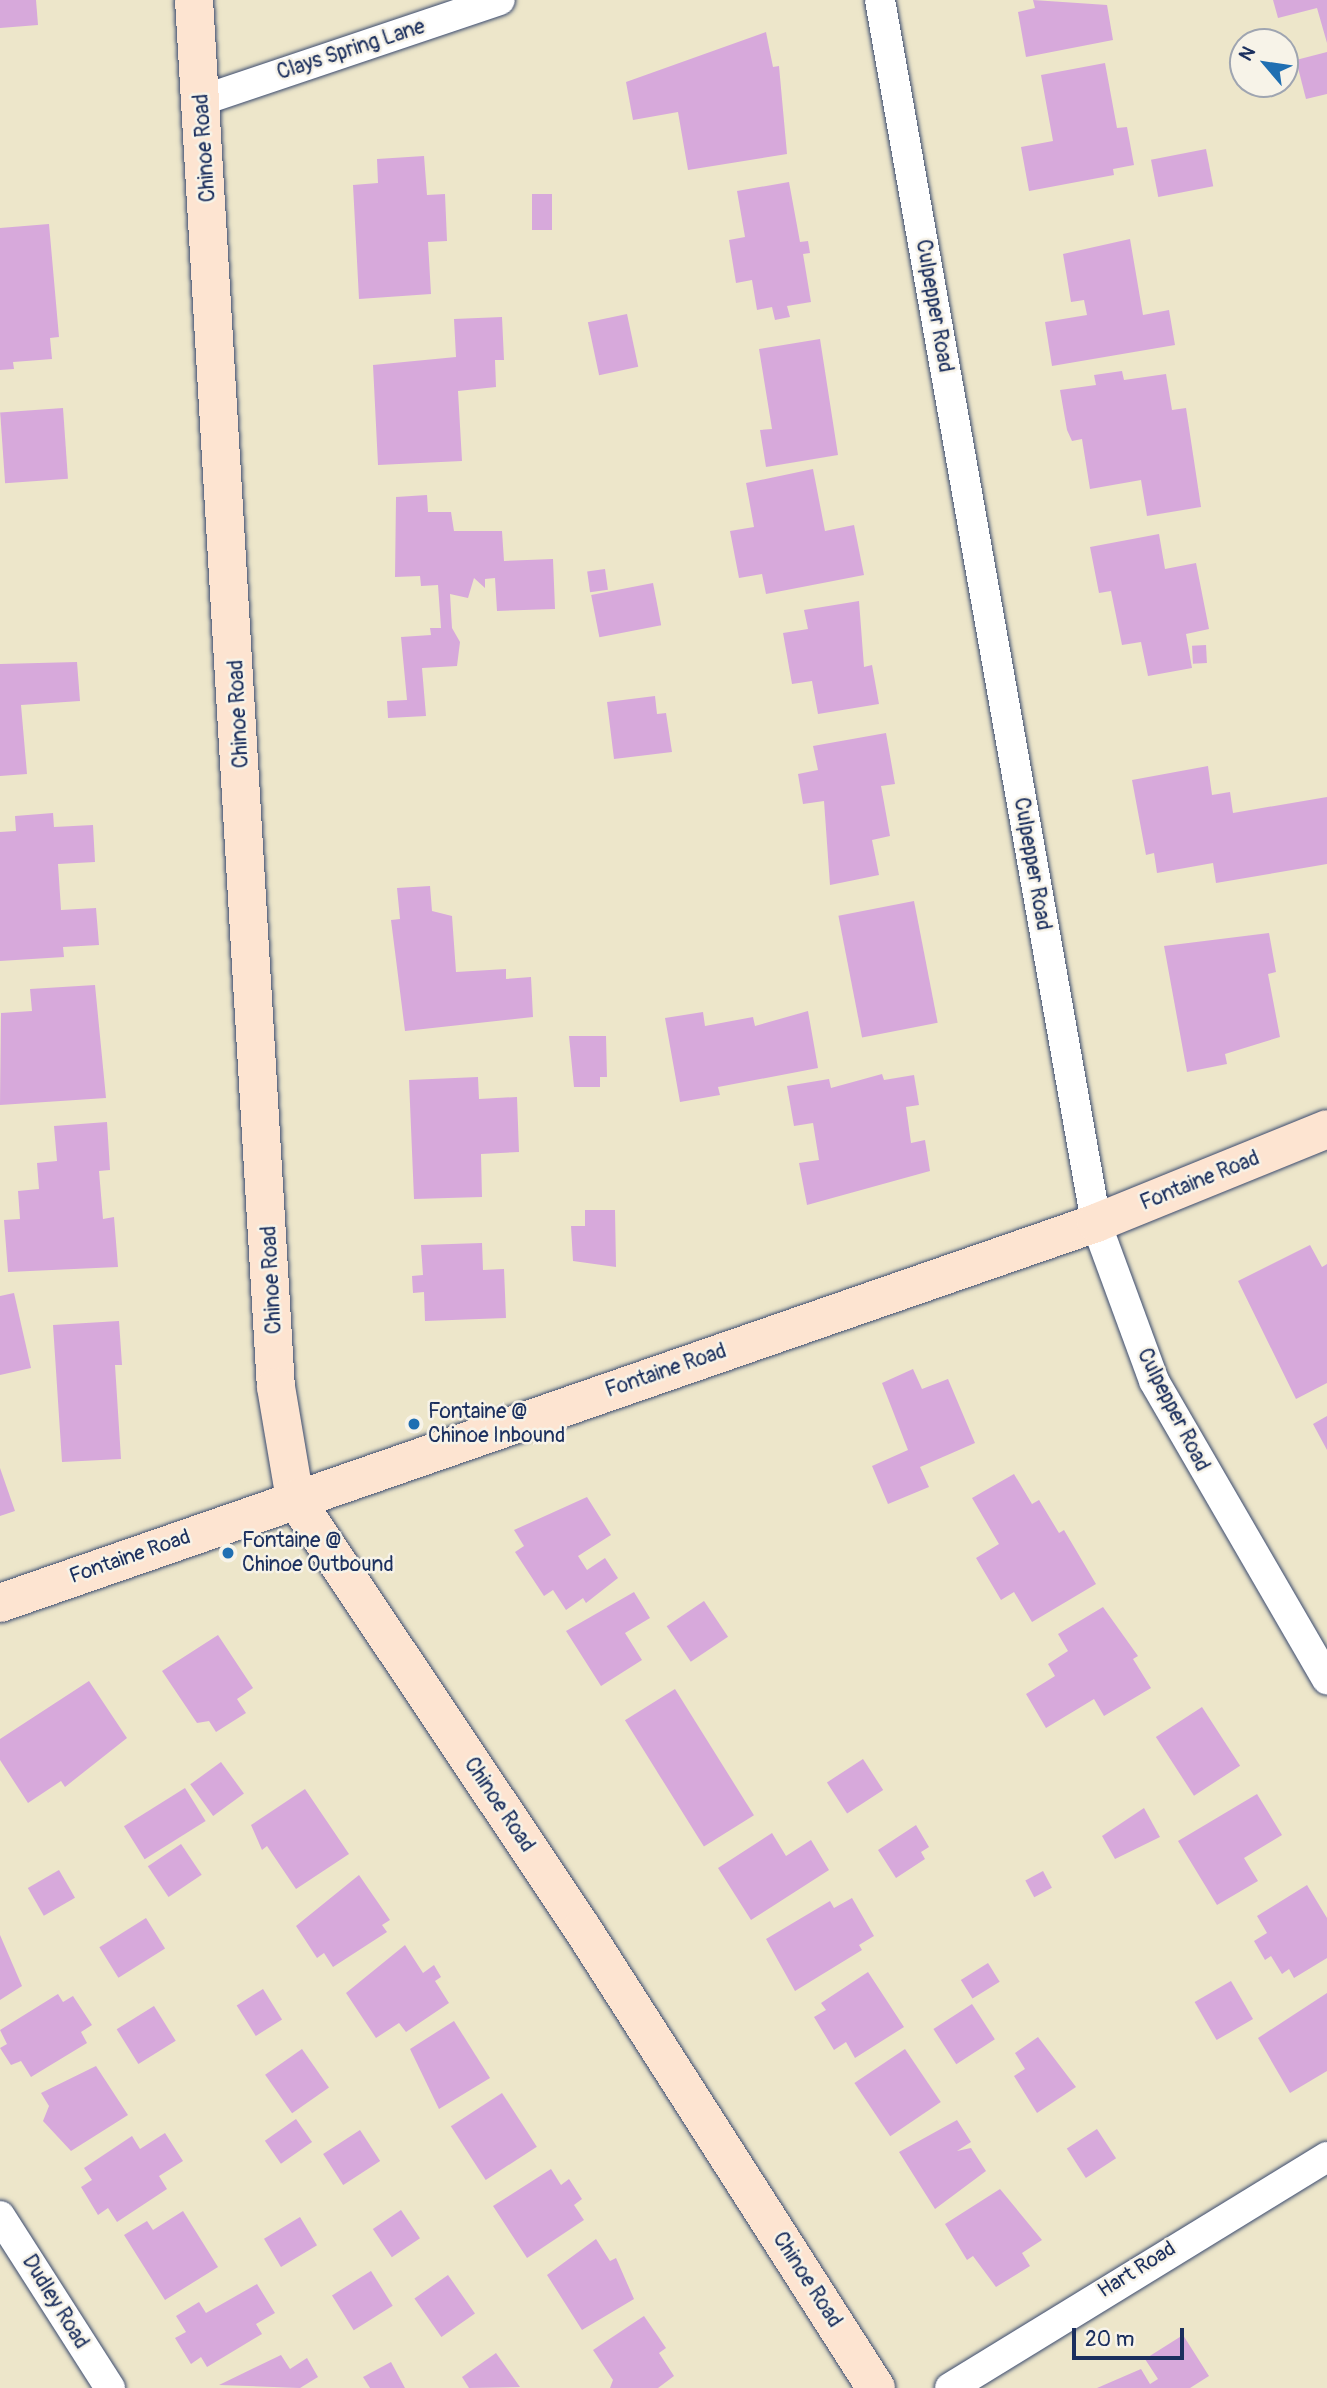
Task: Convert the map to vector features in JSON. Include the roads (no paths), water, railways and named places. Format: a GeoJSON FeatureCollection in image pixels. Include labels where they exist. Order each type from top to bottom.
{"type":"FeatureCollection","features":[{"type":"Feature","properties":{"kind":"street","name":"Chinoe Road"},"geometry":{"type":"LineString","coordinates":[[194,0],[203,100],[276,1387],[295,1499],[582,1928],[876,2388]]}},
{"type":"Feature","properties":{"kind":"street","name":"Clays Spring Lane"},"geometry":{"type":"LineString","coordinates":[[203,100],[500,0]]}},
{"type":"Feature","properties":{"kind":"street","name":"Culpepper Road"},"geometry":{"type":"LineString","coordinates":[[880,0],[1096,1223],[1154,1381],[1327,1679]]}},
{"type":"Feature","properties":{"kind":"street","name":"Fontaine Road"},"geometry":{"type":"LineString","coordinates":[[0,1603],[1096,1223],[1327,1129]]}},
{"type":"Feature","properties":{"kind":"street","name":"Hart Road"},"geometry":{"type":"LineString","coordinates":[[950,2388],[1327,2157]]}},
{"type":"Feature","properties":{"kind":"street","name":"Dudley Road"},"geometry":{"type":"LineString","coordinates":[[0,2216],[110,2388]]}},
{"type":"Feature","properties":{"kind":"place","name":"Fontaine @ Chinoe Inbound"},"geometry":{"type":"Point","coordinates":[414,1424]}},
{"type":"Feature","properties":{"kind":"place","name":"Fontaine @ Chinoe Outbound"},"geometry":{"type":"Point","coordinates":[228,1553]}}]}
